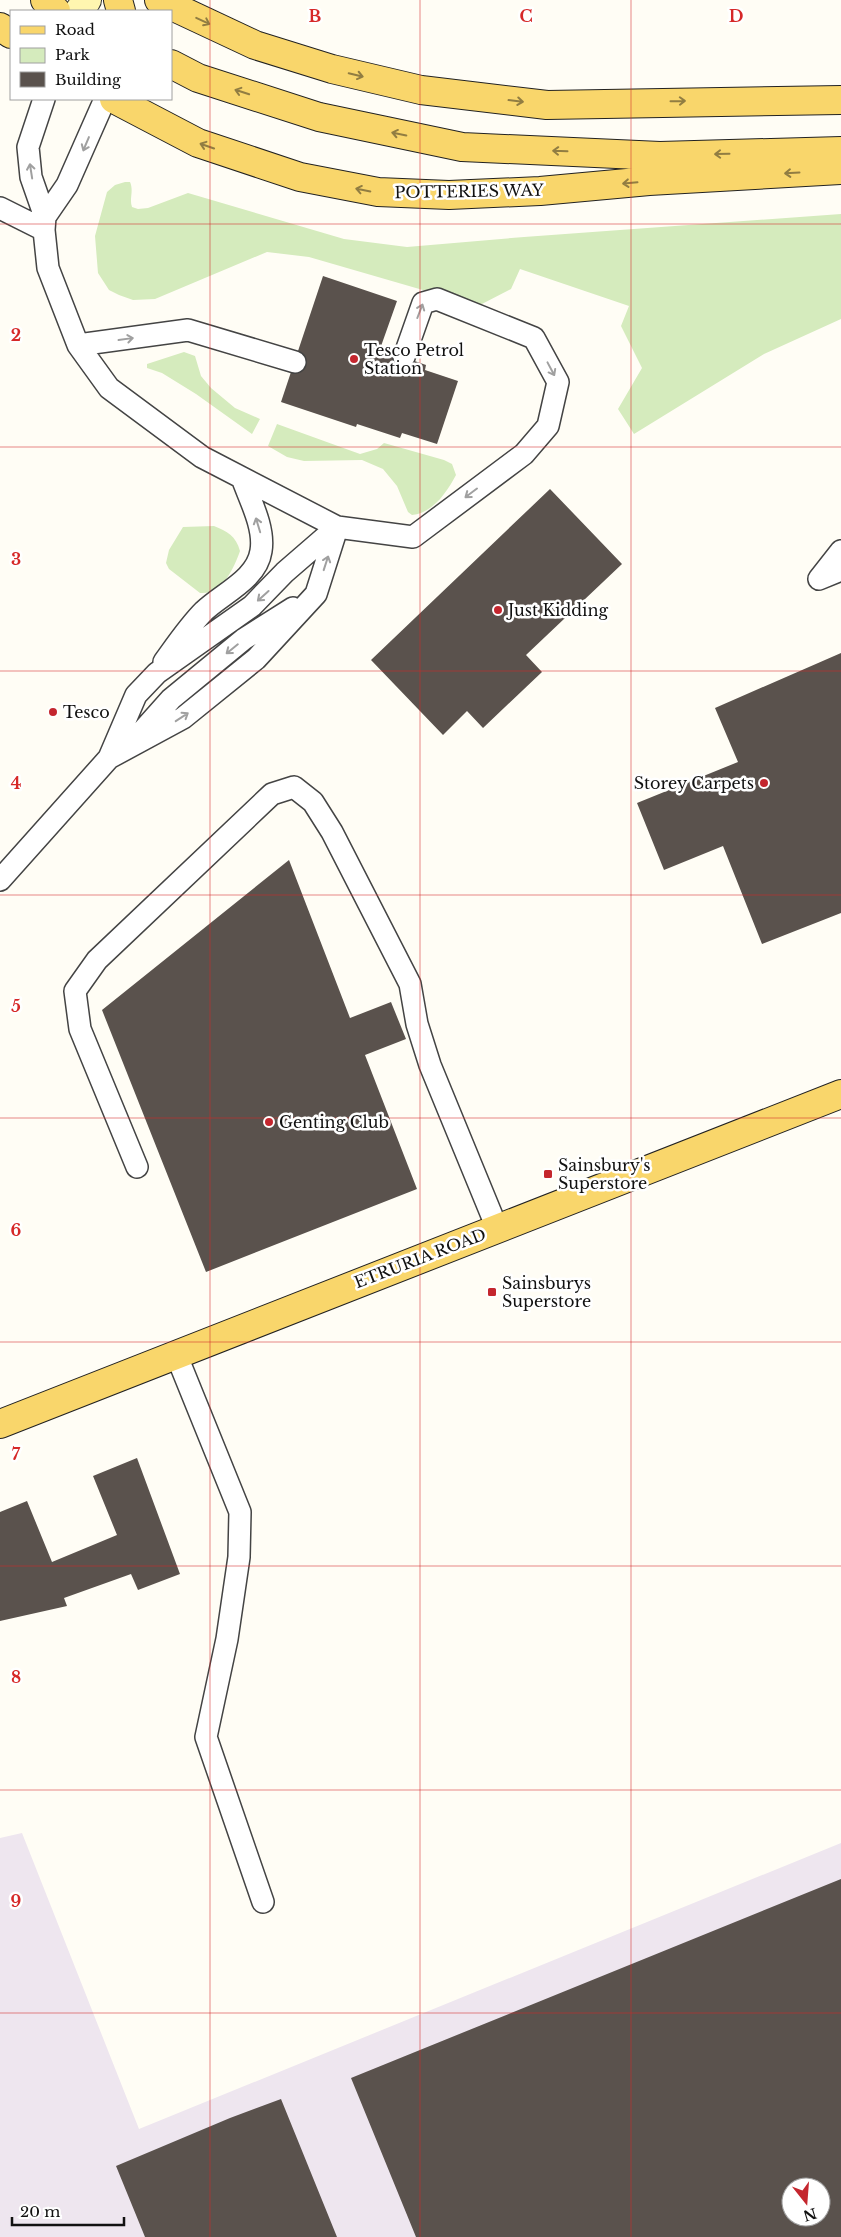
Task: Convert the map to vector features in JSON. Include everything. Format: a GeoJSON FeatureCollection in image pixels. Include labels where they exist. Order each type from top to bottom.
{"type":"FeatureCollection","features":[{"type":"Feature","properties":{"kind":"main road"},"geometry":{"type":"LineString","coordinates":[[45,0],[55,10]]}},
{"type":"Feature","properties":{"kind":"main road"},"geometry":{"type":"LineString","coordinates":[[159,0],[255,45],[332,69],[421,90],[547,105],[841,100]]}},
{"type":"Feature","properties":{"kind":"main road"},"geometry":{"type":"LineString","coordinates":[[172,65],[198,78],[319,117],[462,147],[660,156],[841,151]]}},
{"type":"Feature","properties":{"kind":"main road","name":"POTTERIES WAY"},"geometry":{"type":"LineString","coordinates":[[116,100],[198,143],[300,177],[378,192],[449,195],[531,192],[649,181],[841,170]]}},
{"type":"Feature","properties":{"kind":"main road","name":"ETRURIA ROAD"},"geometry":{"type":"LineString","coordinates":[[0,1424],[841,1094]]}},
{"type":"Feature","properties":{"kind":"lane"},"geometry":{"type":"LineString","coordinates":[[44,100],[28,147],[31,177],[44,224],[48,268],[78,345],[109,388],[202,457],[337,527],[413,537],[524,454],[548,426],[558,382],[534,338],[437,299],[423,303],[404,357]]}},
{"type":"Feature","properties":{"kind":"lane"},"geometry":{"type":"LineString","coordinates":[[44,224],[67,185],[105,100]]}},
{"type":"Feature","properties":{"kind":"lane"},"geometry":{"type":"LineString","coordinates":[[0,208],[44,224]]}},
{"type":"Feature","properties":{"kind":"lane"},"geometry":{"type":"LineString","coordinates":[[78,345],[188,330],[295,362]]}},
{"type":"Feature","properties":{"kind":"lane"},"geometry":{"type":"LineString","coordinates":[[118,753],[136,695],[157,673],[182,637],[204,611],[246,578],[256,565],[261,552],[262,536],[242,478]]}},
{"type":"Feature","properties":{"kind":"lane"},"geometry":{"type":"LineString","coordinates":[[0,880],[118,753],[183,718],[256,659],[316,594],[337,527]]}},
{"type":"Feature","properties":{"kind":"lane"},"geometry":{"type":"LineString","coordinates":[[157,673],[252,606],[285,572],[337,527]]}},
{"type":"Feature","properties":{"kind":"lane"},"geometry":{"type":"LineString","coordinates":[[841,551],[819,579],[841,570]]}},
{"type":"Feature","properties":{"kind":"lane"},"geometry":{"type":"LineString","coordinates":[[137,1167],[80,1029],[75,991],[97,960],[272,794],[294,788],[313,802],[332,832],[410,984],[417,1024],[430,1065],[496,1228]]}},
{"type":"Feature","properties":{"kind":"lane"},"geometry":{"type":"LineString","coordinates":[[176,1354],[240,1512],[239,1557],[227,1639],[206,1737],[263,1902]]}},
{"type":"Feature","properties":{"kind":"shaded area"},"geometry":{"type":"Polygon","coordinates":[[[22,1833],[139,2129],[841,1843],[841,2237],[0,2237],[0,1838],[22,1833]]]}},
{"type":"Feature","properties":{"kind":"green space"},"geometry":{"type":"Polygon","coordinates":[[[130,182],[131,185],[132,207],[138,209],[148,208],[188,193],[344,239],[407,247],[841,214],[841,319],[764,354],[634,434],[618,409],[642,368],[621,326],[629,306],[520,269],[511,289],[478,306],[309,257],[267,252],[155,299],[133,300],[109,290],[98,273],[95,236],[107,192],[115,185],[130,182]]]}},
{"type":"Feature","properties":{"kind":"green space"},"geometry":{"type":"Polygon","coordinates":[[[184,352],[195,356],[201,376],[211,388],[235,408],[260,419],[252,434],[196,394],[162,373],[147,368],[147,364],[184,352]]]}},
{"type":"Feature","properties":{"kind":"green space"},"geometry":{"type":"Polygon","coordinates":[[[277,424],[360,454],[377,449],[384,443],[444,460],[452,464],[456,475],[444,495],[433,506],[412,515],[408,512],[397,486],[383,469],[362,460],[304,461],[287,457],[268,446],[277,424]]]}},
{"type":"Feature","properties":{"kind":"green space"},"geometry":{"type":"Polygon","coordinates":[[[214,526],[230,535],[236,541],[240,551],[231,572],[221,585],[215,590],[200,593],[169,569],[166,563],[169,550],[183,527],[214,526]]]}},
{"type":"Feature","properties":{"kind":"building","name":"Tesco Petrol Station"},"geometry":{"type":"Polygon","coordinates":[[[323,276],[397,301],[380,349],[426,365],[425,370],[458,381],[437,444],[402,433],[400,438],[357,424],[356,427],[281,402],[323,276]]]}},
{"type":"Feature","properties":{"kind":"building","name":"Just Kidding"},"geometry":{"type":"Polygon","coordinates":[[[550,489],[622,564],[526,655],[542,672],[483,728],[467,711],[443,735],[371,660],[550,489]]]}},
{"type":"Feature","properties":{"kind":"building","name":"Storey Carpets"},"geometry":{"type":"Polygon","coordinates":[[[841,653],[841,913],[762,944],[723,846],[664,870],[637,803],[738,762],[715,708],[841,653]]]}},
{"type":"Feature","properties":{"kind":"building","name":"Genting Club"},"geometry":{"type":"Polygon","coordinates":[[[289,860],[350,1018],[391,1002],[406,1039],[365,1055],[417,1189],[206,1272],[102,1010],[289,860]]]}},
{"type":"Feature","properties":{"kind":"building"},"geometry":{"type":"Polygon","coordinates":[[[137,1458],[180,1574],[138,1590],[131,1574],[64,1598],[67,1606],[0,1621],[0,1512],[27,1501],[52,1562],[117,1535],[93,1476],[137,1458]]]}},
{"type":"Feature","properties":{"kind":"building"},"geometry":{"type":"Polygon","coordinates":[[[841,1879],[841,2237],[416,2237],[351,2078],[841,1879]]]}},
{"type":"Feature","properties":{"kind":"building"},"geometry":{"type":"Polygon","coordinates":[[[281,2099],[337,2237],[145,2237],[116,2166],[230,2118],[281,2099]]]}},
{"type":"Feature","properties":{"kind":"place","name":"Tesco Petrol Station"},"geometry":{"type":"Point","coordinates":[354,359]}},
{"type":"Feature","properties":{"kind":"place","name":"Just Kidding"},"geometry":{"type":"Point","coordinates":[498,610]}},
{"type":"Feature","properties":{"kind":"place","name":"Tesco"},"geometry":{"type":"Point","coordinates":[53,712]}},
{"type":"Feature","properties":{"kind":"place","name":"Storey Carpets"},"geometry":{"type":"Point","coordinates":[764,783]}},
{"type":"Feature","properties":{"kind":"place","name":"Genting Club"},"geometry":{"type":"Point","coordinates":[269,1122]}},
{"type":"Feature","properties":{"kind":"place","name":"Sainsbury's Superstore"},"geometry":{"type":"Point","coordinates":[548,1174]}},
{"type":"Feature","properties":{"kind":"place","name":"Sainsburys Superstore"},"geometry":{"type":"Point","coordinates":[492,1292]}}]}
